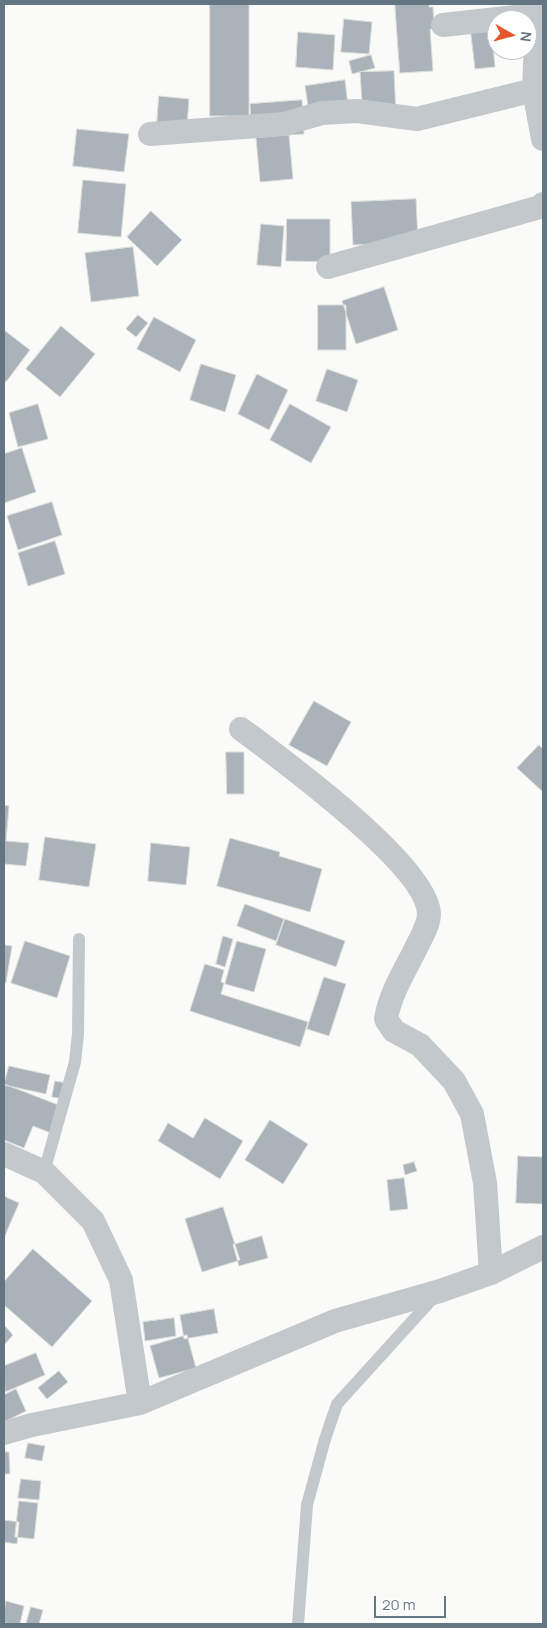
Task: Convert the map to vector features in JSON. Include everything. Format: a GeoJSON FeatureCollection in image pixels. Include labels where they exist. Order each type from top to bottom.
{"type":"FeatureCollection","features":[{"type":"Feature","properties":{"kind":"street"},"geometry":{"type":"LineString","coordinates":[[443,24],[541,15],[535,63],[534,90],[543,140]]}},
{"type":"Feature","properties":{"kind":"street"},"geometry":{"type":"LineString","coordinates":[[150,134],[284,124],[322,113],[357,111],[417,119],[534,90]]}},
{"type":"Feature","properties":{"kind":"street"},"geometry":{"type":"LineString","coordinates":[[328,267],[540,207],[543,204]]}},
{"type":"Feature","properties":{"kind":"street"},"geometry":{"type":"LineString","coordinates":[[242,729],[333,800],[395,858],[425,898],[429,914],[424,930],[388,1004],[386,1019],[394,1031],[420,1046],[454,1080],[472,1114],[485,1183],[491,1273]]}},
{"type":"Feature","properties":{"kind":"street"},"geometry":{"type":"LineString","coordinates":[[4,1154],[44,1172],[93,1221],[121,1280],[140,1403]]}},
{"type":"Feature","properties":{"kind":"street"},"geometry":{"type":"LineString","coordinates":[[4,1434],[32,1425],[140,1403],[335,1321],[440,1291],[491,1273],[543,1247]]}},
{"type":"Feature","properties":{"kind":"lane"},"geometry":{"type":"LineString","coordinates":[[44,1172],[75,1062],[78,1034],[79,939]]}},
{"type":"Feature","properties":{"kind":"lane"},"geometry":{"type":"LineString","coordinates":[[298,1624],[307,1505],[325,1439],[338,1404],[440,1291]]}},
{"type":"Feature","properties":{"kind":"building"},"geometry":{"type":"Polygon","coordinates":[[[210,4],[249,4],[249,116],[210,116],[210,4]]]}},
{"type":"Feature","properties":{"kind":"building"},"geometry":{"type":"Polygon","coordinates":[[[395,4],[429,4],[429,7],[433,7],[434,29],[430,29],[433,71],[400,73],[395,4]]]}},
{"type":"Feature","properties":{"kind":"building"},"geometry":{"type":"Polygon","coordinates":[[[344,19],[372,22],[369,54],[341,52],[344,19]]]}},
{"type":"Feature","properties":{"kind":"building"},"geometry":{"type":"Polygon","coordinates":[[[487,25],[487,60],[494,60],[495,67],[475,69],[470,27],[487,25]]]}},
{"type":"Feature","properties":{"kind":"building"},"geometry":{"type":"Polygon","coordinates":[[[298,32],[335,35],[333,70],[296,67],[298,32]]]}},
{"type":"Feature","properties":{"kind":"building"},"geometry":{"type":"Polygon","coordinates":[[[371,55],[375,68],[352,74],[349,61],[371,55]]]}},
{"type":"Feature","properties":{"kind":"building"},"geometry":{"type":"Polygon","coordinates":[[[394,71],[396,115],[363,117],[360,72],[394,71]]]}},
{"type":"Feature","properties":{"kind":"building"},"geometry":{"type":"Polygon","coordinates":[[[345,80],[349,114],[310,119],[305,86],[345,80]]]}},
{"type":"Feature","properties":{"kind":"building"},"geometry":{"type":"Polygon","coordinates":[[[159,96],[189,99],[186,139],[156,136],[159,96]]]}},
{"type":"Feature","properties":{"kind":"building"},"geometry":{"type":"Polygon","coordinates":[[[302,100],[304,134],[252,137],[250,104],[302,100]]]}},
{"type":"Feature","properties":{"kind":"building"},"geometry":{"type":"Polygon","coordinates":[[[77,129],[129,134],[124,172],[73,166],[77,129]]]}},
{"type":"Feature","properties":{"kind":"building"},"geometry":{"type":"Polygon","coordinates":[[[289,135],[293,179],[260,182],[256,138],[289,135]]]}},
{"type":"Feature","properties":{"kind":"building"},"geometry":{"type":"Polygon","coordinates":[[[83,180],[126,184],[121,237],[78,233],[83,180]]]}},
{"type":"Feature","properties":{"kind":"building"},"geometry":{"type":"Polygon","coordinates":[[[416,199],[418,242],[353,245],[351,202],[416,199]]]}},
{"type":"Feature","properties":{"kind":"building"},"geometry":{"type":"Polygon","coordinates":[[[151,211],[182,240],[157,266],[127,237],[151,211]]]}},
{"type":"Feature","properties":{"kind":"building"},"geometry":{"type":"Polygon","coordinates":[[[287,219],[330,219],[330,262],[286,261],[287,219]]]}},
{"type":"Feature","properties":{"kind":"building"},"geometry":{"type":"Polygon","coordinates":[[[261,224],[284,226],[281,267],[257,265],[261,224]]]}},
{"type":"Feature","properties":{"kind":"building"},"geometry":{"type":"Polygon","coordinates":[[[133,247],[139,296],[91,302],[85,253],[133,247]]]}},
{"type":"Feature","properties":{"kind":"building"},"geometry":{"type":"Polygon","coordinates":[[[384,287],[398,330],[356,344],[342,301],[384,287]]]}},
{"type":"Feature","properties":{"kind":"building"},"geometry":{"type":"Polygon","coordinates":[[[318,305],[346,305],[346,350],[318,350],[318,305]]]}},
{"type":"Feature","properties":{"kind":"building"},"geometry":{"type":"Polygon","coordinates":[[[138,315],[148,323],[136,337],[126,329],[138,315]]]}},
{"type":"Feature","properties":{"kind":"building"},"geometry":{"type":"Polygon","coordinates":[[[154,317],[196,340],[180,372],[137,349],[154,317]]]}},
{"type":"Feature","properties":{"kind":"building"},"geometry":{"type":"Polygon","coordinates":[[[61,326],[95,354],[60,397],[26,369],[61,326]]]}},
{"type":"Feature","properties":{"kind":"building"},"geometry":{"type":"Polygon","coordinates":[[[4,330],[30,350],[6,382],[4,381],[4,330]]]}},
{"type":"Feature","properties":{"kind":"building"},"geometry":{"type":"Polygon","coordinates":[[[201,364],[236,375],[225,412],[190,400],[201,364]]]}},
{"type":"Feature","properties":{"kind":"building"},"geometry":{"type":"Polygon","coordinates":[[[327,369],[358,380],[347,412],[316,401],[327,369]]]}},
{"type":"Feature","properties":{"kind":"building"},"geometry":{"type":"Polygon","coordinates":[[[257,374],[288,390],[269,430],[238,414],[257,374]]]}},
{"type":"Feature","properties":{"kind":"building"},"geometry":{"type":"Polygon","coordinates":[[[38,404],[48,439],[18,447],[9,413],[38,404]]]}},
{"type":"Feature","properties":{"kind":"building"},"geometry":{"type":"Polygon","coordinates":[[[290,404],[331,427],[311,463],[270,440],[290,404]]]}},
{"type":"Feature","properties":{"kind":"building"},"geometry":{"type":"Polygon","coordinates":[[[22,448],[36,492],[4,503],[4,454],[22,448]]]}},
{"type":"Feature","properties":{"kind":"building"},"geometry":{"type":"Polygon","coordinates":[[[52,502],[62,535],[18,550],[7,516],[52,502]]]}},
{"type":"Feature","properties":{"kind":"building"},"geometry":{"type":"Polygon","coordinates":[[[55,541],[65,574],[28,586],[18,553],[55,541]]]}},
{"type":"Feature","properties":{"kind":"building"},"geometry":{"type":"Polygon","coordinates":[[[314,701],[351,722],[327,766],[289,745],[314,701]]]}},
{"type":"Feature","properties":{"kind":"building"},"geometry":{"type":"Polygon","coordinates":[[[539,745],[543,749],[543,792],[517,768],[539,745]]]}},
{"type":"Feature","properties":{"kind":"building"},"geometry":{"type":"Polygon","coordinates":[[[226,752],[244,752],[244,794],[227,794],[226,752]]]}},
{"type":"Feature","properties":{"kind":"building"},"geometry":{"type":"Polygon","coordinates":[[[4,805],[9,806],[6,841],[29,843],[26,866],[4,864],[4,805]]]}},
{"type":"Feature","properties":{"kind":"building"},"geometry":{"type":"Polygon","coordinates":[[[45,837],[96,844],[89,887],[39,880],[45,837]]]}},
{"type":"Feature","properties":{"kind":"building"},"geometry":{"type":"Polygon","coordinates":[[[230,838],[280,852],[279,856],[322,869],[310,912],[217,886],[230,838]]]}},
{"type":"Feature","properties":{"kind":"building"},"geometry":{"type":"Polygon","coordinates":[[[151,843],[190,847],[186,885],[148,881],[151,843]]]}},
{"type":"Feature","properties":{"kind":"building"},"geometry":{"type":"Polygon","coordinates":[[[245,904],[284,919],[276,941],[237,926],[245,904]]]}},
{"type":"Feature","properties":{"kind":"building"},"geometry":{"type":"Polygon","coordinates":[[[285,919],[345,941],[336,967],[276,945],[285,919]]]}},
{"type":"Feature","properties":{"kind":"building"},"geometry":{"type":"Polygon","coordinates":[[[223,936],[233,939],[225,967],[216,964],[223,936]]]}},
{"type":"Feature","properties":{"kind":"building"},"geometry":{"type":"Polygon","coordinates":[[[25,941],[70,956],[57,998],[11,983],[25,941]]]}},
{"type":"Feature","properties":{"kind":"building"},"geometry":{"type":"Polygon","coordinates":[[[237,941],[266,949],[254,992],[225,984],[237,941]]]}},
{"type":"Feature","properties":{"kind":"building"},"geometry":{"type":"Polygon","coordinates":[[[4,945],[12,946],[6,983],[4,982],[4,945]]]}},
{"type":"Feature","properties":{"kind":"building"},"geometry":{"type":"Polygon","coordinates":[[[205,964],[224,970],[221,982],[224,983],[221,994],[308,1022],[300,1047],[190,1011],[205,964]]]}},
{"type":"Feature","properties":{"kind":"building"},"geometry":{"type":"Polygon","coordinates":[[[324,977],[346,984],[329,1036],[307,1029],[324,977]]]}},
{"type":"Feature","properties":{"kind":"building"},"geometry":{"type":"Polygon","coordinates":[[[9,1066],[50,1075],[46,1094],[4,1085],[9,1066]]]}},
{"type":"Feature","properties":{"kind":"building"},"geometry":{"type":"Polygon","coordinates":[[[55,1081],[72,1084],[69,1100],[52,1097],[55,1081]]]}},
{"type":"Feature","properties":{"kind":"building"},"geometry":{"type":"Polygon","coordinates":[[[4,1084],[61,1106],[51,1133],[33,1126],[24,1148],[4,1140],[4,1084]]]}},
{"type":"Feature","properties":{"kind":"building"},"geometry":{"type":"Polygon","coordinates":[[[205,1118],[243,1141],[220,1179],[158,1141],[168,1123],[193,1138],[205,1118]]]}},
{"type":"Feature","properties":{"kind":"building"},"geometry":{"type":"Polygon","coordinates":[[[270,1120],[308,1144],[283,1184],[245,1160],[270,1120]]]}},
{"type":"Feature","properties":{"kind":"building"},"geometry":{"type":"Polygon","coordinates":[[[518,1156],[543,1157],[543,1204],[516,1203],[518,1156]]]}},
{"type":"Feature","properties":{"kind":"building"},"geometry":{"type":"Polygon","coordinates":[[[414,1162],[417,1171],[405,1175],[403,1165],[414,1162]]]}},
{"type":"Feature","properties":{"kind":"building"},"geometry":{"type":"Polygon","coordinates":[[[404,1178],[408,1209],[390,1211],[387,1180],[404,1178]]]}},
{"type":"Feature","properties":{"kind":"building"},"geometry":{"type":"Polygon","coordinates":[[[4,1196],[19,1203],[4,1238],[4,1196]]]}},
{"type":"Feature","properties":{"kind":"building"},"geometry":{"type":"Polygon","coordinates":[[[223,1207],[240,1260],[202,1272],[185,1219],[223,1207]]]}},
{"type":"Feature","properties":{"kind":"building"},"geometry":{"type":"Polygon","coordinates":[[[262,1236],[268,1258],[239,1266],[233,1245],[262,1236]]]}},
{"type":"Feature","properties":{"kind":"building"},"geometry":{"type":"Polygon","coordinates":[[[33,1249],[92,1301],[52,1347],[4,1305],[4,1282],[33,1249]]]}},
{"type":"Feature","properties":{"kind":"building"},"geometry":{"type":"Polygon","coordinates":[[[214,1309],[218,1333],[184,1339],[180,1315],[214,1309]]]}},
{"type":"Feature","properties":{"kind":"building"},"geometry":{"type":"Polygon","coordinates":[[[174,1318],[176,1336],[145,1341],[143,1322],[174,1318]]]}},
{"type":"Feature","properties":{"kind":"building"},"geometry":{"type":"Polygon","coordinates":[[[4,1325],[13,1335],[4,1345],[4,1325]]]}},
{"type":"Feature","properties":{"kind":"building"},"geometry":{"type":"Polygon","coordinates":[[[187,1335],[196,1368],[159,1378],[150,1346],[187,1335]]]}},
{"type":"Feature","properties":{"kind":"building"},"geometry":{"type":"Polygon","coordinates":[[[36,1353],[45,1375],[5,1392],[4,1366],[36,1353]]]}},
{"type":"Feature","properties":{"kind":"building"},"geometry":{"type":"Polygon","coordinates":[[[59,1371],[68,1382],[47,1399],[38,1388],[59,1371]]]}},
{"type":"Feature","properties":{"kind":"building"},"geometry":{"type":"Polygon","coordinates":[[[16,1389],[26,1411],[4,1422],[4,1395],[16,1389]]]}},
{"type":"Feature","properties":{"kind":"building"},"geometry":{"type":"Polygon","coordinates":[[[28,1443],[45,1446],[42,1461],[25,1458],[28,1443]]]}},
{"type":"Feature","properties":{"kind":"building"},"geometry":{"type":"Polygon","coordinates":[[[4,1452],[9,1452],[10,1474],[4,1474],[4,1452]]]}},
{"type":"Feature","properties":{"kind":"building"},"geometry":{"type":"Polygon","coordinates":[[[21,1479],[41,1481],[39,1500],[18,1498],[21,1479]]]}},
{"type":"Feature","properties":{"kind":"building"},"geometry":{"type":"Polygon","coordinates":[[[19,1501],[38,1503],[34,1539],[15,1537],[19,1501]]]}},
{"type":"Feature","properties":{"kind":"building"},"geometry":{"type":"Polygon","coordinates":[[[4,1520],[19,1522],[17,1544],[4,1542],[4,1520]]]}},
{"type":"Feature","properties":{"kind":"building"},"geometry":{"type":"Polygon","coordinates":[[[6,1601],[24,1606],[20,1624],[4,1623],[6,1601]]]}},
{"type":"Feature","properties":{"kind":"building"},"geometry":{"type":"Polygon","coordinates":[[[31,1607],[43,1610],[39,1624],[26,1624],[31,1607]]]}}]}
